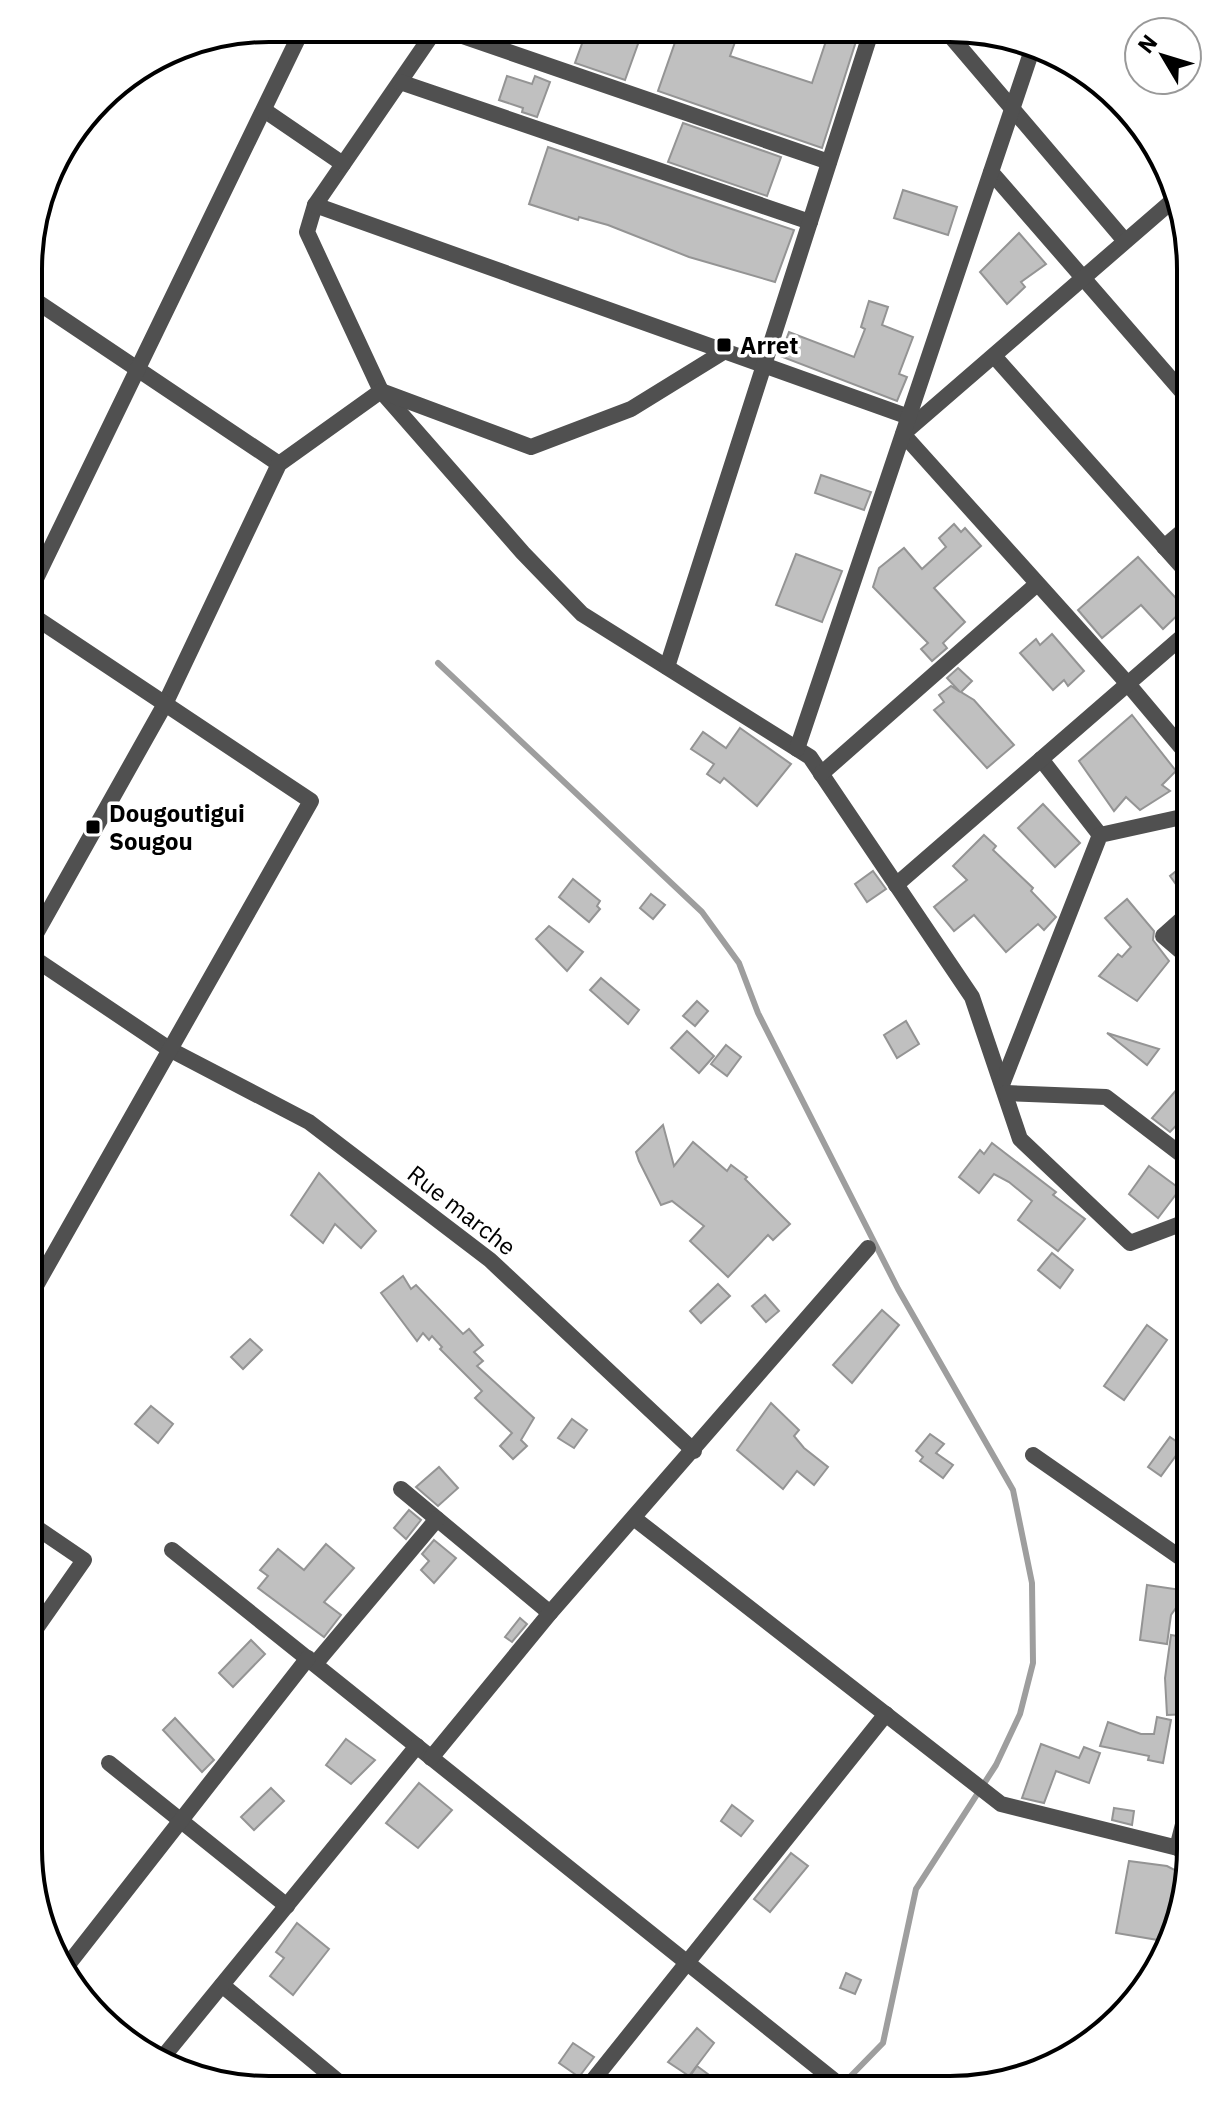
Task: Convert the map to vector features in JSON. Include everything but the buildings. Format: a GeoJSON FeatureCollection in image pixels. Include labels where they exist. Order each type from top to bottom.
{"type":"FeatureCollection","features":[{"type":"Feature","properties":{"kind":"street"},"geometry":{"type":"LineString","coordinates":[[42,566],[296,42]]}},
{"type":"Feature","properties":{"kind":"street"},"geometry":{"type":"LineString","coordinates":[[429,42],[315,205],[307,232],[381,391],[523,553],[582,614],[810,757],[972,997],[1020,1139],[1130,1243],[1177,1225]]}},
{"type":"Feature","properties":{"kind":"street"},"geometry":{"type":"LineString","coordinates":[[477,42],[829,162]]}},
{"type":"Feature","properties":{"kind":"street"},"geometry":{"type":"LineString","coordinates":[[667,667],[868,42]]}},
{"type":"Feature","properties":{"kind":"street"},"geometry":{"type":"LineString","coordinates":[[956,42],[1125,241]]}},
{"type":"Feature","properties":{"kind":"street"},"geometry":{"type":"LineString","coordinates":[[797,749],[1030,57]]}},
{"type":"Feature","properties":{"kind":"street"},"geometry":{"type":"LineString","coordinates":[[400,82],[810,222]]}},
{"type":"Feature","properties":{"kind":"street"},"geometry":{"type":"LineString","coordinates":[[264,110],[343,164]]}},
{"type":"Feature","properties":{"kind":"street"},"geometry":{"type":"LineString","coordinates":[[991,172],[1177,386]]}},
{"type":"Feature","properties":{"kind":"street"},"geometry":{"type":"LineString","coordinates":[[315,205],[909,417]]}},
{"type":"Feature","properties":{"kind":"street"},"geometry":{"type":"LineString","coordinates":[[903,434],[1125,241],[1169,209]]}},
{"type":"Feature","properties":{"kind":"street"},"geometry":{"type":"LineString","coordinates":[[42,305],[279,464]]}},
{"type":"Feature","properties":{"kind":"street"},"geometry":{"type":"LineString","coordinates":[[381,391],[531,447],[631,409],[725,351]]}},
{"type":"Feature","properties":{"kind":"street"},"geometry":{"type":"LineString","coordinates":[[994,356],[1177,561]]}},
{"type":"Feature","properties":{"kind":"street"},"geometry":{"type":"LineString","coordinates":[[42,923],[165,704],[279,464],[381,391]]}},
{"type":"Feature","properties":{"kind":"street"},"geometry":{"type":"LineString","coordinates":[[903,434],[1177,742]]}},
{"type":"Feature","properties":{"kind":"street"},"geometry":{"type":"LineString","coordinates":[[1164,547],[1177,536]]}},
{"type":"Feature","properties":{"kind":"street"},"geometry":{"type":"LineString","coordinates":[[821,774],[1037,584]]}},
{"type":"Feature","properties":{"kind":"street"},"geometry":{"type":"LineString","coordinates":[[42,622],[311,801],[42,1275]]}},
{"type":"Feature","properties":{"kind":"street"},"geometry":{"type":"LineString","coordinates":[[896,885],[1177,641]]}},
{"type":"Feature","properties":{"kind":"street"},"geometry":{"type":"LineString","coordinates":[[1041,759],[1100,835]]}},
{"type":"Feature","properties":{"kind":"street"},"geometry":{"type":"LineString","coordinates":[[1100,835],[1177,818]]}},
{"type":"Feature","properties":{"kind":"street"},"geometry":{"type":"LineString","coordinates":[[1004,1087],[1100,835]]}},
{"type":"Feature","properties":{"kind":"street"},"geometry":{"type":"LineString","coordinates":[[1177,924],[1163,936],[1177,948]]}},
{"type":"Feature","properties":{"kind":"street","name":"Rue marche"},"geometry":{"type":"LineString","coordinates":[[42,964],[169,1049],[309,1122],[490,1260],[694,1451]]}},
{"type":"Feature","properties":{"kind":"street"},"geometry":{"type":"LineString","coordinates":[[1004,1087],[1106,1097],[1177,1151]]}},
{"type":"Feature","properties":{"kind":"street"},"geometry":{"type":"LineString","coordinates":[[431,1758],[550,1613],[868,1248]]}},
{"type":"Feature","properties":{"kind":"street"},"geometry":{"type":"LineString","coordinates":[[1033,1455],[1177,1555]]}},
{"type":"Feature","properties":{"kind":"street"},"geometry":{"type":"LineString","coordinates":[[401,1489],[550,1613]]}},
{"type":"Feature","properties":{"kind":"street"},"geometry":{"type":"LineString","coordinates":[[71,1960],[181,1820],[312,1661],[437,1519]]}},
{"type":"Feature","properties":{"kind":"street"},"geometry":{"type":"LineString","coordinates":[[635,1519],[1001,1804],[1177,1848]]}},
{"type":"Feature","properties":{"kind":"street"},"geometry":{"type":"LineString","coordinates":[[42,1532],[84,1560],[42,1620]]}},
{"type":"Feature","properties":{"kind":"street"},"geometry":{"type":"LineString","coordinates":[[172,1550],[828,2076]]}},
{"type":"Feature","properties":{"kind":"street"},"geometry":{"type":"LineString","coordinates":[[596,2076],[886,1714]]}},
{"type":"Feature","properties":{"kind":"street"},"geometry":{"type":"LineString","coordinates":[[167,2052],[417,1746]]}},
{"type":"Feature","properties":{"kind":"street"},"geometry":{"type":"LineString","coordinates":[[109,1763],[287,1906]]}},
{"type":"Feature","properties":{"kind":"street"},"geometry":{"type":"LineString","coordinates":[[222,1985],[332,2076]]}},
{"type":"Feature","properties":{"kind":"waterway"},"geometry":{"type":"LineString","coordinates":[[438,663],[702,912],[739,963],[758,1013],[898,1289],[1013,1490],[1032,1583],[1033,1663],[1020,1714],[996,1765],[916,1889],[883,2043],[851,2076]]}},
{"type":"Feature","properties":{"kind":"place","name":"Arret"},"geometry":{"type":"Point","coordinates":[724,345]}},
{"type":"Feature","properties":{"kind":"place","name":"Dougoutigui Sougou"},"geometry":{"type":"Point","coordinates":[93,827]}}]}
